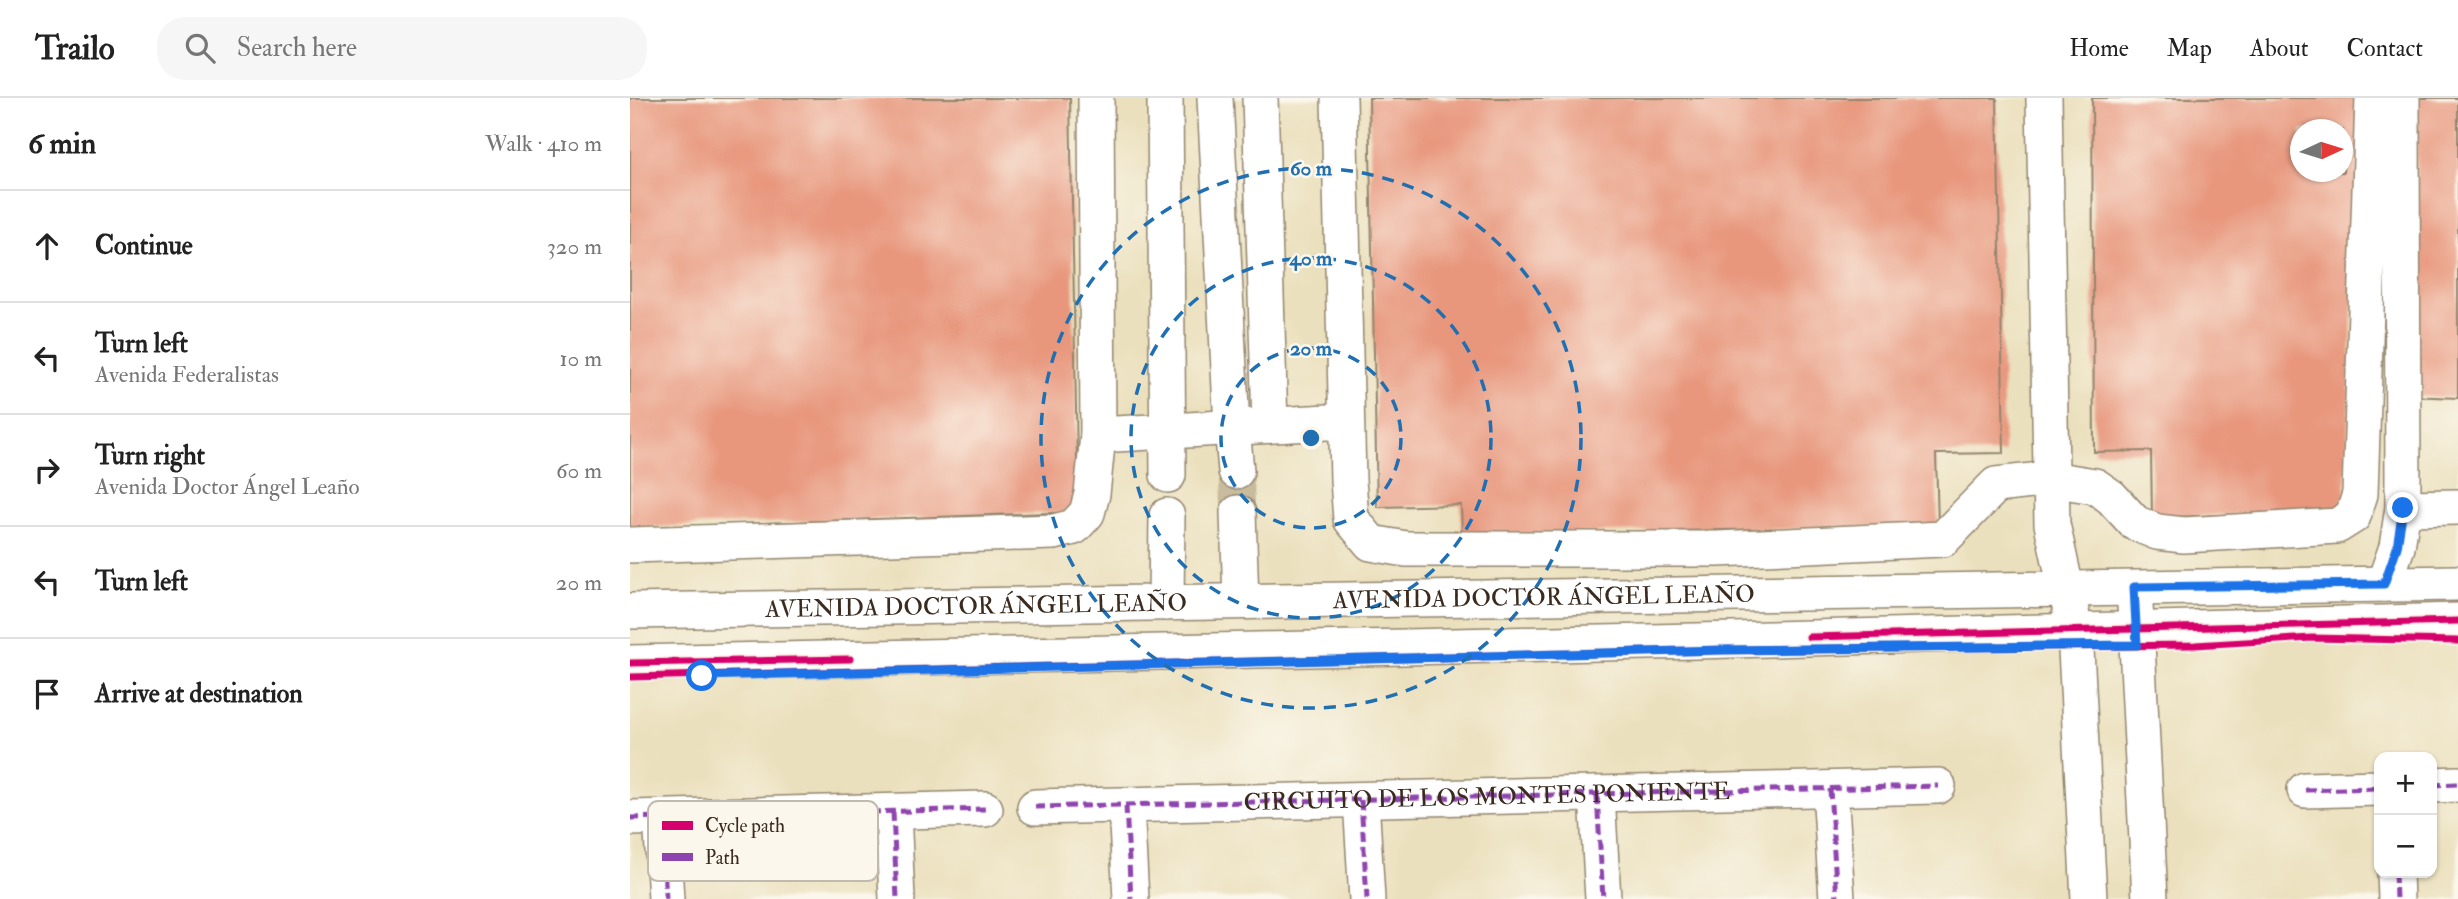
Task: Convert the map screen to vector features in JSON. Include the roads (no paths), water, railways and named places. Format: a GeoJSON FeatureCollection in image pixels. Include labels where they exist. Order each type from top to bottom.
{"type":"FeatureCollection","features":[{"type":"Feature","properties":{"kind":"street"},"geometry":{"type":"LineString","coordinates":[[630,545],[1054,532],[1074,527],[1087,513],[1092,494],[1098,435],[1096,98]]}},
{"type":"Feature","properties":{"kind":"street"},"geometry":{"type":"LineString","coordinates":[[1165,98],[1168,475]]}},
{"type":"Feature","properties":{"kind":"street"},"geometry":{"type":"LineString","coordinates":[[1215,98],[1231,427],[1236,471]]}},
{"type":"Feature","properties":{"kind":"street"},"geometry":{"type":"LineString","coordinates":[[1260,98],[1270,425]]}},
{"type":"Feature","properties":{"kind":"street"},"geometry":{"type":"LineString","coordinates":[[1339,98],[1345,421],[1351,519],[1371,543],[1406,549],[1717,548],[1943,539],[1996,485],[2050,479],[2095,486],[2110,497],[2135,523],[2157,532],[2184,535],[2337,526],[2353,516],[2360,494],[2373,98]]}},
{"type":"Feature","properties":{"kind":"street"},"geometry":{"type":"LineString","coordinates":[[2044,98],[2052,524],[2074,630],[2089,899]]}},
{"type":"Feature","properties":{"kind":"street"},"geometry":{"type":"LineString","coordinates":[[2384,584],[2397,547],[2403,508],[2402,98]]}},
{"type":"Feature","properties":{"kind":"street"},"geometry":{"type":"LineString","coordinates":[[1098,435],[1345,421]]}},
{"type":"Feature","properties":{"kind":"street"},"geometry":{"type":"LineString","coordinates":[[2403,508],[2458,507]]}},
{"type":"Feature","properties":{"kind":"street"},"geometry":{"type":"LineString","coordinates":[[1238,513],[1241,601]]}},
{"type":"Feature","properties":{"kind":"street"},"geometry":{"type":"LineString","coordinates":[[1166,603],[1167,516]]}},
{"type":"Feature","properties":{"kind":"street","name":"AVENIDA DOCTOR ÁNGEL LEAÑO"},"geometry":{"type":"LineString","coordinates":[[630,611],[2458,583]]}},
{"type":"Feature","properties":{"kind":"street"},"geometry":{"type":"LineString","coordinates":[[2134,587],[2150,899]]}},
{"type":"Feature","properties":{"kind":"street"},"geometry":{"type":"LineString","coordinates":[[1694,594],[1696,641]]}},
{"type":"Feature","properties":{"kind":"street","name":"AVENIDA DOCTOR ÁNGEL LEAÑO"},"geometry":{"type":"LineString","coordinates":[[630,663],[1696,641],[2458,621]]}},
{"type":"Feature","properties":{"kind":"street"},"geometry":{"type":"LineString","coordinates":[[2437,785],[2458,784]]}},
{"type":"Feature","properties":{"kind":"street","name":"CIRCUITO DE LOS MONTES PONIENTE"},"geometry":{"type":"LineString","coordinates":[[1035,807],[1938,786]]}},
{"type":"Feature","properties":{"kind":"street"},"geometry":{"type":"LineString","coordinates":[[2305,790],[2374,788]]}},
{"type":"Feature","properties":{"kind":"street"},"geometry":{"type":"LineString","coordinates":[[1830,789],[1836,899]]}},
{"type":"Feature","properties":{"kind":"street"},"geometry":{"type":"LineString","coordinates":[[1597,795],[1603,899]]}},
{"type":"Feature","properties":{"kind":"street"},"geometry":{"type":"LineString","coordinates":[[1361,800],[1367,899]]}},
{"type":"Feature","properties":{"kind":"street"},"geometry":{"type":"LineString","coordinates":[[1126,806],[1131,899]]}},
{"type":"Feature","properties":{"kind":"street"},"geometry":{"type":"LineString","coordinates":[[878,812],[985,809]]}},
{"type":"Feature","properties":{"kind":"street"},"geometry":{"type":"LineString","coordinates":[[893,812],[897,899]]}},
{"type":"Feature","properties":{"kind":"street"},"geometry":{"type":"LineString","coordinates":[[2395,878],[2396,899]]}},
{"type":"Feature","properties":{"kind":"street"},"geometry":{"type":"LineString","coordinates":[[662,881],[666,899]]}},
{"type":"Feature","properties":{"kind":"tunnel"},"geometry":{"type":"LineString","coordinates":[[1236,471],[1238,513]]}}]}
